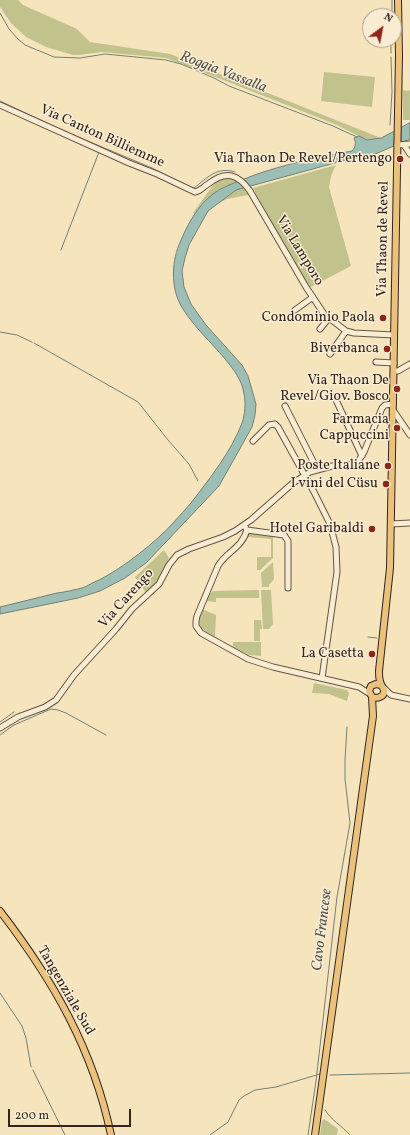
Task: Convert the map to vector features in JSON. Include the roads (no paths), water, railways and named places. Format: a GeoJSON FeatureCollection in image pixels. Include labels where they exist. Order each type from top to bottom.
{"type":"FeatureCollection","features":[{"type":"Feature","properties":{"kind":"main road","name":"Via Thaon de Revel"},"geometry":{"type":"LineString","coordinates":[[382,686],[379,671],[390,568],[399,55],[398,0]]}},
{"type":"Feature","properties":{"kind":"main road","name":"Via Thaon de Revel"},"geometry":{"type":"LineString","coordinates":[[372,686],[379,671]]}},
{"type":"Feature","properties":{"kind":"main road"},"geometry":{"type":"LineString","coordinates":[[315,1135],[373,714],[370,689],[372,686],[378,684],[382,686],[383,693],[373,714]]}},
{"type":"Feature","properties":{"kind":"main road"},"geometry":{"type":"LineString","coordinates":[[371,695],[376,698],[381,697]]}},
{"type":"Feature","properties":{"kind":"main road","name":"Tangenziale Sud"},"geometry":{"type":"LineString","coordinates":[[0,911],[21,938],[51,983],[65,1008],[89,1059],[98,1085],[111,1135]]}},
{"type":"Feature","properties":{"kind":"street","name":"Via Canton Billiemme"},"geometry":{"type":"LineString","coordinates":[[0,105],[195,192]]}},
{"type":"Feature","properties":{"kind":"street"},"geometry":{"type":"LineString","coordinates":[[397,144],[407,144],[410,154]]}},
{"type":"Feature","properties":{"kind":"street","name":"Via Lamporo"},"geometry":{"type":"LineString","coordinates":[[195,192],[219,177],[230,175],[240,179],[250,191],[324,314],[346,331],[363,334],[394,335]]}},
{"type":"Feature","properties":{"kind":"street"},"geometry":{"type":"LineString","coordinates":[[295,310],[313,297]]}},
{"type":"Feature","properties":{"kind":"street"},"geometry":{"type":"LineString","coordinates":[[320,329],[329,318]]}},
{"type":"Feature","properties":{"kind":"street"},"geometry":{"type":"LineString","coordinates":[[330,354],[346,331]]}},
{"type":"Feature","properties":{"kind":"street"},"geometry":{"type":"LineString","coordinates":[[376,362],[394,363]]}},
{"type":"Feature","properties":{"kind":"street"},"geometry":{"type":"LineString","coordinates":[[394,371],[398,371],[410,364]]}},
{"type":"Feature","properties":{"kind":"street"},"geometry":{"type":"LineString","coordinates":[[336,400],[362,456]]}},
{"type":"Feature","properties":{"kind":"street"},"geometry":{"type":"LineString","coordinates":[[362,456],[382,408],[385,405],[393,407],[410,435]]}},
{"type":"Feature","properties":{"kind":"street"},"geometry":{"type":"LineString","coordinates":[[285,406],[317,469]]}},
{"type":"Feature","properties":{"kind":"street"},"geometry":{"type":"LineString","coordinates":[[253,441],[269,425],[275,424],[278,427],[330,524],[336,547],[337,572],[322,678]]}},
{"type":"Feature","properties":{"kind":"street","name":"Via Carengo"},"geometry":{"type":"LineString","coordinates":[[0,728],[18,717],[45,707],[56,700],[74,675],[129,613],[160,584],[169,565],[177,555],[246,527],[304,475],[317,469],[356,463],[362,456]]}},
{"type":"Feature","properties":{"kind":"street"},"geometry":{"type":"LineString","coordinates":[[391,524],[410,523]]}},
{"type":"Feature","properties":{"kind":"street"},"geometry":{"type":"LineString","coordinates":[[288,588],[288,541],[284,536],[246,527],[243,539],[235,550],[220,562],[197,616],[196,626],[201,633],[248,659],[273,667],[359,687],[372,686]]}},
{"type":"Feature","properties":{"kind":"street"},"geometry":{"type":"LineString","coordinates":[[382,686],[391,694],[410,699]]}},
{"type":"Feature","properties":{"kind":"street"},"geometry":{"type":"LineString","coordinates":[[359,687],[371,695]]}},
{"type":"Feature","properties":{"kind":"street"},"geometry":{"type":"LineString","coordinates":[[381,697],[391,694]]}},
{"type":"Feature","properties":{"kind":"water"},"geometry":{"type":"Polygon","coordinates":[[[410,123],[410,139],[373,155],[342,161],[236,190],[208,211],[189,245],[182,271],[184,287],[191,304],[206,325],[242,365],[248,376],[256,404],[252,427],[219,486],[146,563],[125,578],[100,591],[78,598],[0,614],[0,607],[84,587],[118,569],[139,554],[167,530],[191,503],[220,464],[237,434],[243,420],[245,408],[245,397],[241,384],[237,375],[228,363],[187,316],[179,302],[174,286],[176,252],[189,224],[202,204],[216,192],[239,181],[281,167],[352,151],[355,145],[354,138],[359,136],[367,140],[381,138],[410,123]]]}},
{"type":"Feature","properties":{"kind":"waterway"},"geometry":{"type":"LineString","coordinates":[[392,0],[392,8]]}},
{"type":"Feature","properties":{"kind":"waterway","name":"Roggia Vassalla"},"geometry":{"type":"LineString","coordinates":[[0,13],[9,29],[25,45],[54,57],[80,58],[105,54],[166,60],[181,64],[229,86],[333,126],[357,137]]}},
{"type":"Feature","properties":{"kind":"waterway"},"geometry":{"type":"LineString","coordinates":[[391,48],[391,53]]}},
{"type":"Feature","properties":{"kind":"waterway"},"geometry":{"type":"LineString","coordinates":[[390,125],[392,92],[391,57]]}},
{"type":"Feature","properties":{"kind":"waterway"},"geometry":{"type":"LineString","coordinates":[[0,101],[59,129],[152,168],[187,186]]}},
{"type":"Feature","properties":{"kind":"waterway"},"geometry":{"type":"LineString","coordinates":[[61,250],[99,152]]}},
{"type":"Feature","properties":{"kind":"waterway"},"geometry":{"type":"LineString","coordinates":[[192,188],[218,172],[235,172]]}},
{"type":"Feature","properties":{"kind":"waterway"},"geometry":{"type":"LineString","coordinates":[[0,332],[17,335],[32,342]]}},
{"type":"Feature","properties":{"kind":"waterway"},"geometry":{"type":"LineString","coordinates":[[34,343],[138,402],[189,464],[198,481]]}},
{"type":"Feature","properties":{"kind":"waterway"},"geometry":{"type":"LineString","coordinates":[[368,637],[377,638]]}},
{"type":"Feature","properties":{"kind":"waterway"},"geometry":{"type":"LineString","coordinates":[[0,735],[14,725],[51,709],[66,713],[106,735]]}},
{"type":"Feature","properties":{"kind":"waterway"},"geometry":{"type":"LineString","coordinates":[[0,722],[14,712]]}},
{"type":"Feature","properties":{"kind":"waterway","name":"Cavo Francese"},"geometry":{"type":"LineString","coordinates":[[308,1135],[316,1081],[337,897],[350,823],[345,779],[347,727]]}},
{"type":"Feature","properties":{"kind":"waterway"},"geometry":{"type":"LineString","coordinates":[[0,993],[22,1026],[26,1038],[31,1067]]}},
{"type":"Feature","properties":{"kind":"waterway"},"geometry":{"type":"LineString","coordinates":[[33,1070],[65,1135]]}},
{"type":"Feature","properties":{"kind":"waterway"},"geometry":{"type":"LineString","coordinates":[[330,1075],[410,1073]]}},
{"type":"Feature","properties":{"kind":"waterway"},"geometry":{"type":"LineString","coordinates":[[210,1135],[228,1122],[239,1100],[244,1096],[255,1090],[276,1087],[320,1074]]}},
{"type":"Feature","properties":{"kind":"waterway"},"geometry":{"type":"LineString","coordinates":[[325,1110],[330,1117],[350,1135]]}},
{"type":"Feature","properties":{"kind":"place","name":"Via Thaon De Revel/Pertengo"},"geometry":{"type":"Point","coordinates":[400,159]}},
{"type":"Feature","properties":{"kind":"place","name":"Condominio Paola"},"geometry":{"type":"Point","coordinates":[383,318]}},
{"type":"Feature","properties":{"kind":"place","name":"Biverbanca"},"geometry":{"type":"Point","coordinates":[387,349]}},
{"type":"Feature","properties":{"kind":"place","name":"Via Thaon De Revel/Giov. Bosco"},"geometry":{"type":"Point","coordinates":[397,389]}},
{"type":"Feature","properties":{"kind":"place","name":"Farmacia Cappuccini"},"geometry":{"type":"Point","coordinates":[397,428]}},
{"type":"Feature","properties":{"kind":"place","name":"Poste Italiane"},"geometry":{"type":"Point","coordinates":[388,466]}},
{"type":"Feature","properties":{"kind":"place","name":"I vini del Cüsu"},"geometry":{"type":"Point","coordinates":[386,484]}},
{"type":"Feature","properties":{"kind":"place","name":"Hotel Garibaldi"},"geometry":{"type":"Point","coordinates":[372,529]}},
{"type":"Feature","properties":{"kind":"place","name":"La Casetta"},"geometry":{"type":"Point","coordinates":[372,654]}}]}
